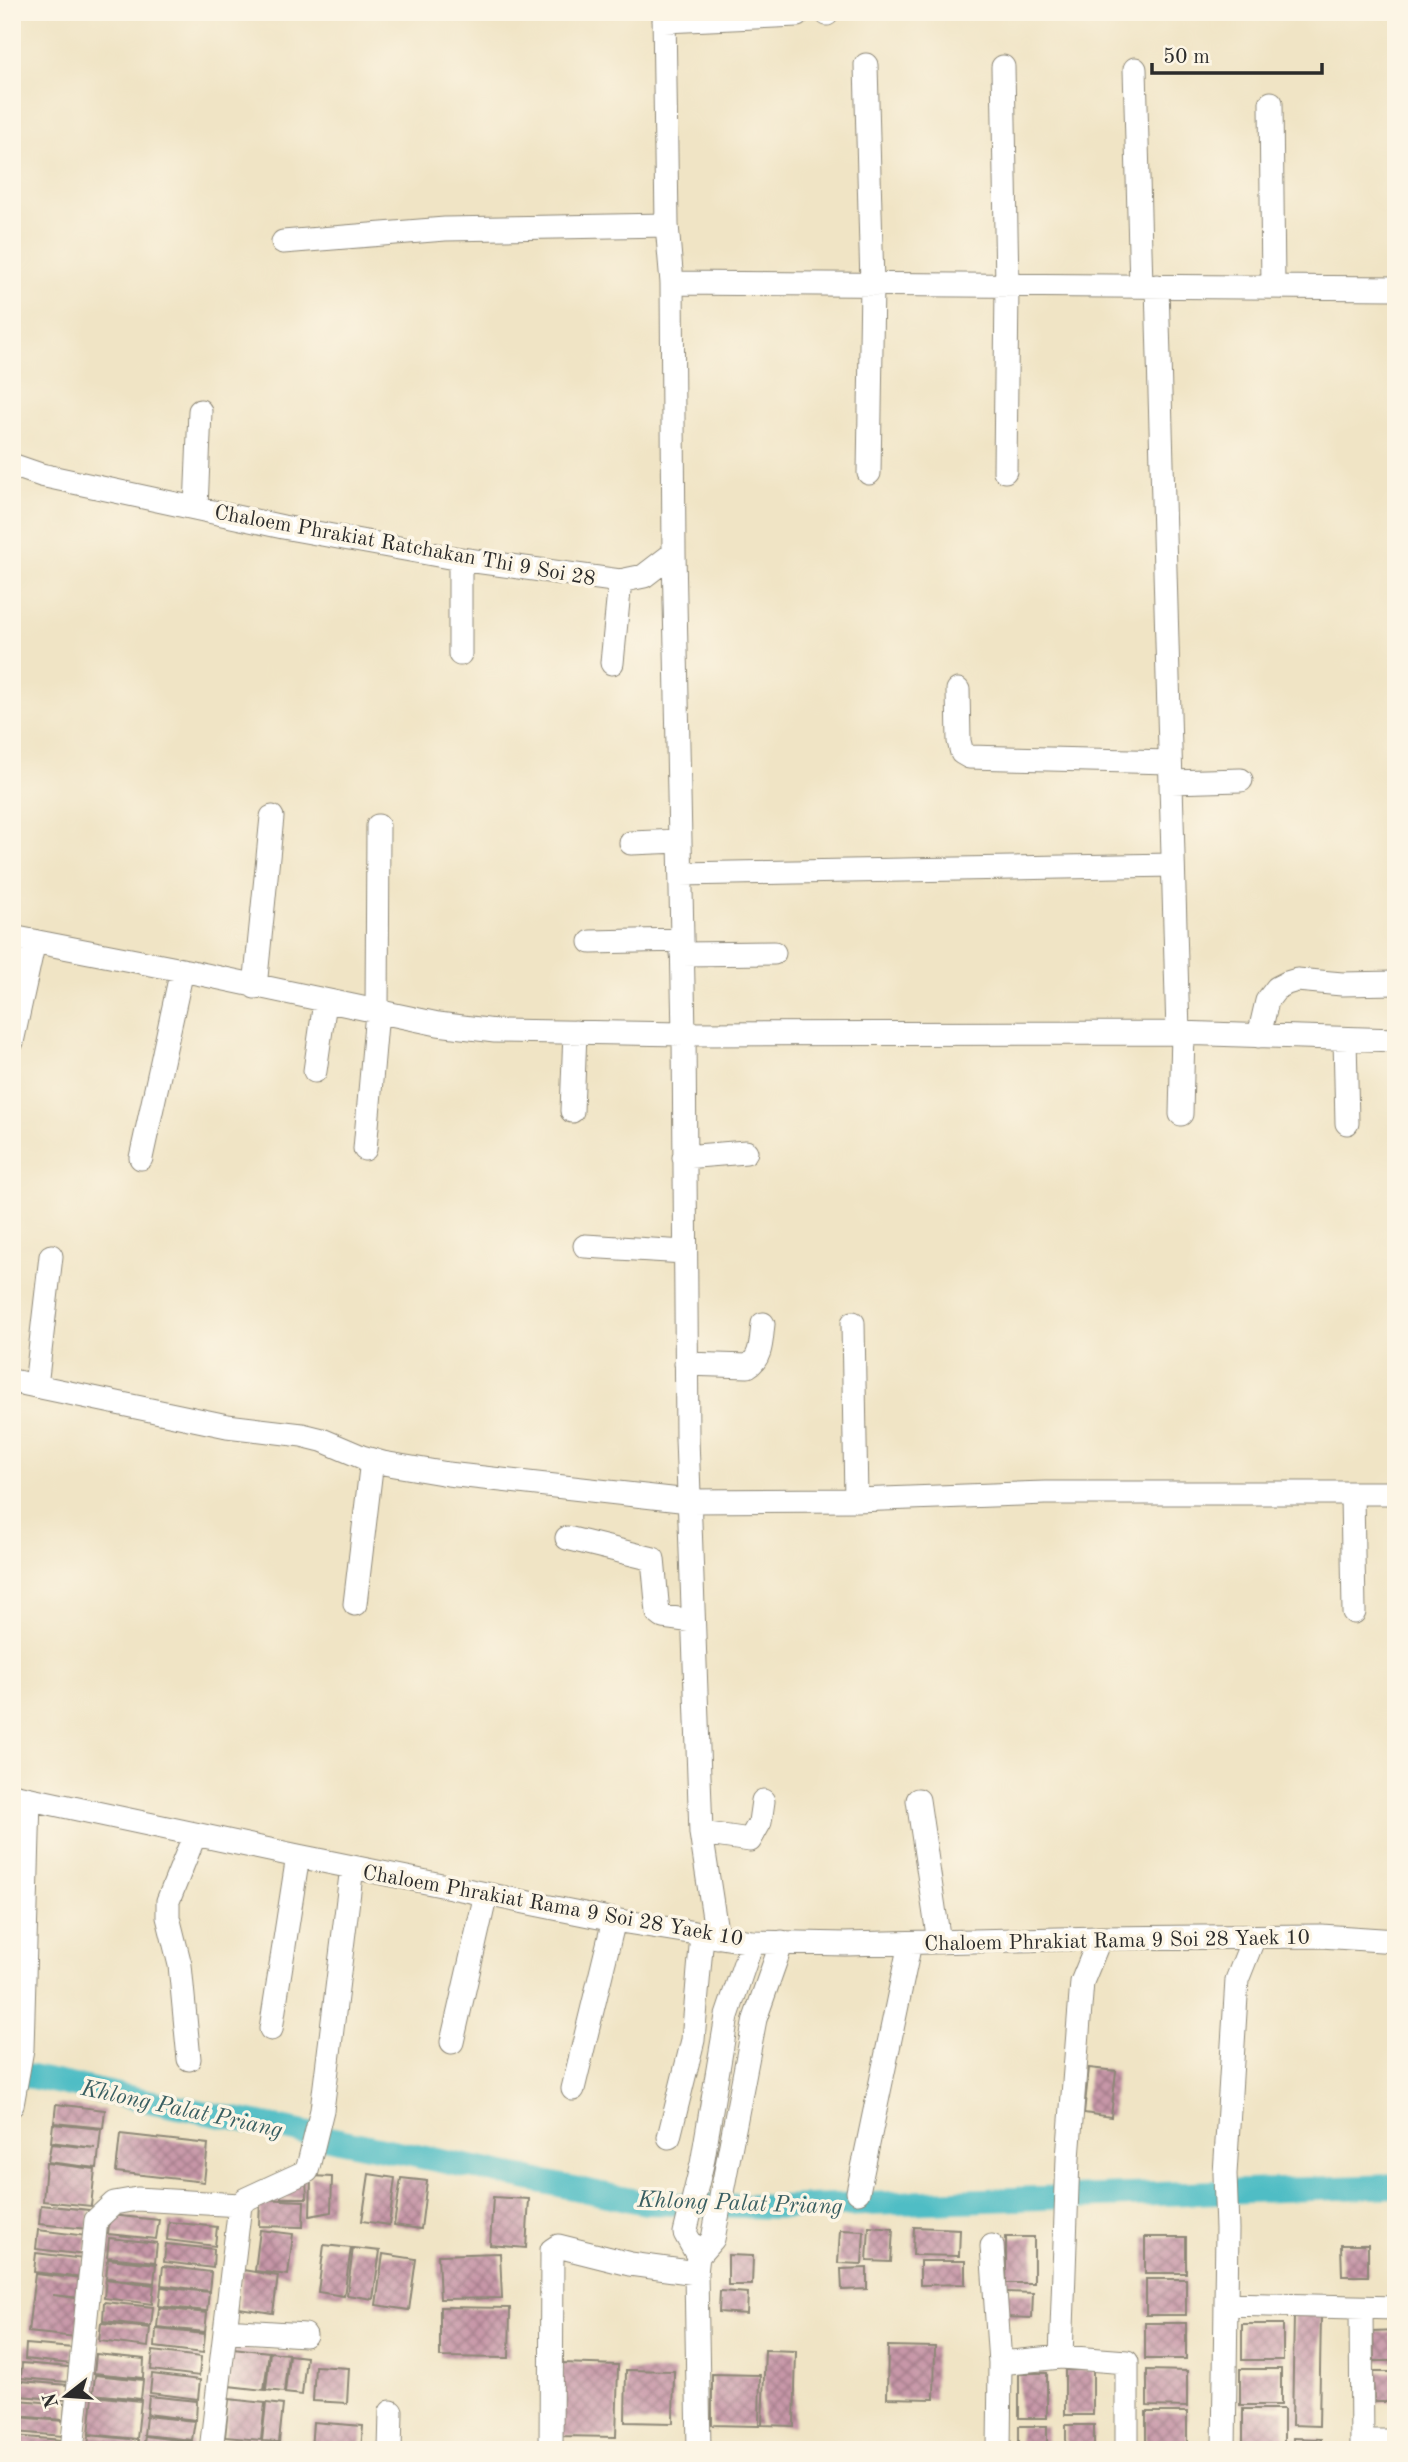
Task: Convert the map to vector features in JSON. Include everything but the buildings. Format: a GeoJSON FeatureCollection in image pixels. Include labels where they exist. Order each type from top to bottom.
{"type":"FeatureCollection","features":[{"type":"Feature","properties":{"kind":"street"},"geometry":{"type":"LineString","coordinates":[[669,2137],[692,2040],[710,1936],[701,1833],[689,1501],[672,283],[667,225],[664,16],[797,15]]}},
{"type":"Feature","properties":{"kind":"street"},"geometry":{"type":"LineString","coordinates":[[866,65],[872,284],[869,473]]}},
{"type":"Feature","properties":{"kind":"street"},"geometry":{"type":"LineString","coordinates":[[1003,67],[1007,285],[1006,471]]}},
{"type":"Feature","properties":{"kind":"street"},"geometry":{"type":"LineString","coordinates":[[1135,69],[1149,286],[1181,1033],[1181,1114]]}},
{"type":"Feature","properties":{"kind":"street"},"geometry":{"type":"LineString","coordinates":[[1271,103],[1273,287]]}},
{"type":"Feature","properties":{"kind":"street"},"geometry":{"type":"LineString","coordinates":[[283,242],[445,229],[667,225]]}},
{"type":"Feature","properties":{"kind":"street"},"geometry":{"type":"LineString","coordinates":[[672,283],[1396,288]]}},
{"type":"Feature","properties":{"kind":"street"},"geometry":{"type":"LineString","coordinates":[[196,508],[200,411]]}},
{"type":"Feature","properties":{"kind":"street","name":"Chaloem Phrakiat Ratchakan Thi 9 Soi 28"},"geometry":{"type":"LineString","coordinates":[[12,466],[41,475],[283,527],[460,559],[620,581],[644,576],[674,553]]}},
{"type":"Feature","properties":{"kind":"street"},"geometry":{"type":"LineString","coordinates":[[460,559],[460,654]]}},
{"type":"Feature","properties":{"kind":"street"},"geometry":{"type":"LineString","coordinates":[[612,663],[620,581]]}},
{"type":"Feature","properties":{"kind":"street"},"geometry":{"type":"LineString","coordinates":[[958,690],[959,741],[962,753],[969,757],[1241,780]]}},
{"type":"Feature","properties":{"kind":"street"},"geometry":{"type":"LineString","coordinates":[[255,987],[272,817]]}},
{"type":"Feature","properties":{"kind":"street"},"geometry":{"type":"LineString","coordinates":[[365,1149],[377,1012],[378,826]]}},
{"type":"Feature","properties":{"kind":"street"},"geometry":{"type":"LineString","coordinates":[[631,844],[680,841]]}},
{"type":"Feature","properties":{"kind":"street"},"geometry":{"type":"LineString","coordinates":[[681,874],[1173,864]]}},
{"type":"Feature","properties":{"kind":"street"},"geometry":{"type":"LineString","coordinates":[[12,1042],[23,939],[182,970],[325,1002],[438,1024],[495,1031],[684,1034],[1181,1033],[1396,1040]]}},
{"type":"Feature","properties":{"kind":"street"},"geometry":{"type":"LineString","coordinates":[[591,942],[774,953]]}},
{"type":"Feature","properties":{"kind":"street"},"geometry":{"type":"LineString","coordinates":[[141,1158],[182,970]]}},
{"type":"Feature","properties":{"kind":"street"},"geometry":{"type":"LineString","coordinates":[[1259,1036],[1267,1001],[1276,988],[1287,983],[1297,980],[1342,984],[1396,983]]}},
{"type":"Feature","properties":{"kind":"street"},"geometry":{"type":"LineString","coordinates":[[315,1071],[325,1002]]}},
{"type":"Feature","properties":{"kind":"street"},"geometry":{"type":"LineString","coordinates":[[572,1111],[575,1032]]}},
{"type":"Feature","properties":{"kind":"street"},"geometry":{"type":"LineString","coordinates":[[1345,1038],[1347,1123]]}},
{"type":"Feature","properties":{"kind":"street"},"geometry":{"type":"LineString","coordinates":[[684,1157],[746,1152]]}},
{"type":"Feature","properties":{"kind":"street"},"geometry":{"type":"LineString","coordinates":[[585,1246],[685,1252]]}},
{"type":"Feature","properties":{"kind":"street"},"geometry":{"type":"LineString","coordinates":[[36,1386],[51,1256]]}},
{"type":"Feature","properties":{"kind":"street"},"geometry":{"type":"LineString","coordinates":[[853,1323],[856,1500]]}},
{"type":"Feature","properties":{"kind":"street"},"geometry":{"type":"LineString","coordinates":[[686,1364],[748,1366],[754,1363],[758,1356],[763,1324]]}},
{"type":"Feature","properties":{"kind":"street"},"geometry":{"type":"LineString","coordinates":[[12,1381],[227,1426],[302,1435],[372,1460],[448,1474],[689,1501],[856,1500],[1045,1493],[1396,1493]]}},
{"type":"Feature","properties":{"kind":"street"},"geometry":{"type":"LineString","coordinates":[[355,1604],[372,1460]]}},
{"type":"Feature","properties":{"kind":"street"},"geometry":{"type":"LineString","coordinates":[[1352,1494],[1354,1612]]}},
{"type":"Feature","properties":{"kind":"street"},"geometry":{"type":"LineString","coordinates":[[568,1538],[648,1556],[655,1565],[659,1613],[663,1617],[693,1621]]}},
{"type":"Feature","properties":{"kind":"street"},"geometry":{"type":"LineString","coordinates":[[13,2104],[22,2049],[21,1797]]}},
{"type":"Feature","properties":{"kind":"street","name":"Chaloem Phrakiat Rama 9 Soi 28 Yaek 10"},"geometry":{"type":"LineString","coordinates":[[21,1797],[614,1920],[752,1941],[910,1943],[1321,1936],[1396,1941]]}},
{"type":"Feature","properties":{"kind":"street"},"geometry":{"type":"LineString","coordinates":[[918,1800],[939,1942]]}},
{"type":"Feature","properties":{"kind":"street"},"geometry":{"type":"LineString","coordinates":[[701,1833],[750,1840],[760,1822],[762,1801]]}},
{"type":"Feature","properties":{"kind":"street"},"geometry":{"type":"LineString","coordinates":[[189,2059],[180,1965],[168,1917],[169,1901],[195,1834]]}},
{"type":"Feature","properties":{"kind":"street"},"geometry":{"type":"LineString","coordinates":[[271,2029],[298,1856]]}},
{"type":"Feature","properties":{"kind":"street"},"geometry":{"type":"LineString","coordinates":[[211,2450],[240,2205],[246,2199],[307,2171],[322,2110],[352,1867]]}},
{"type":"Feature","properties":{"kind":"street"},"geometry":{"type":"LineString","coordinates":[[452,2042],[486,1894]]}},
{"type":"Feature","properties":{"kind":"street"},"geometry":{"type":"LineString","coordinates":[[573,2090],[614,1920]]}},
{"type":"Feature","properties":{"kind":"street"},"geometry":{"type":"LineString","coordinates":[[1224,2450],[1227,2229],[1225,2174],[1237,1980],[1254,1937]]}},
{"type":"Feature","properties":{"kind":"street"},"geometry":{"type":"LineString","coordinates":[[1062,2357],[1068,2158],[1082,1982],[1100,1938]]}},
{"type":"Feature","properties":{"kind":"street"},"geometry":{"type":"LineString","coordinates":[[703,2256],[685,2233],[702,2164],[727,2016],[752,1941]]}},
{"type":"Feature","properties":{"kind":"street"},"geometry":{"type":"LineString","coordinates":[[699,2450],[703,2256],[726,2165],[754,2019],[782,1942]]}},
{"type":"Feature","properties":{"kind":"street"},"geometry":{"type":"LineString","coordinates":[[859,2192],[910,1943]]}},
{"type":"Feature","properties":{"kind":"street"},"geometry":{"type":"LineString","coordinates":[[727,2016],[754,2019]]}},
{"type":"Feature","properties":{"kind":"street"},"geometry":{"type":"LineString","coordinates":[[713,2100],[739,2102]]}},
{"type":"Feature","properties":{"kind":"street"},"geometry":{"type":"LineString","coordinates":[[72,2450],[96,2220],[114,2203],[137,2199],[240,2205]]}},
{"type":"Feature","properties":{"kind":"street"},"geometry":{"type":"LineString","coordinates":[[551,2450],[552,2250],[558,2246],[630,2264],[703,2256]]}},
{"type":"Feature","properties":{"kind":"street"},"geometry":{"type":"LineString","coordinates":[[992,2246],[1000,2362],[999,2450]]}},
{"type":"Feature","properties":{"kind":"street"},"geometry":{"type":"LineString","coordinates":[[1226,2304],[1396,2308]]}},
{"type":"Feature","properties":{"kind":"street"},"geometry":{"type":"LineString","coordinates":[[1361,2308],[1362,2445],[1396,2441]]}},
{"type":"Feature","properties":{"kind":"street"},"geometry":{"type":"LineString","coordinates":[[225,2330],[305,2335]]}},
{"type":"Feature","properties":{"kind":"street"},"geometry":{"type":"LineString","coordinates":[[1000,2362],[1062,2357],[1127,2362],[1127,2450]]}},
{"type":"Feature","properties":{"kind":"street"},"geometry":{"type":"LineString","coordinates":[[390,2450],[391,2412]]}},
{"type":"Feature","properties":{"kind":"waterway","name":"Khlong Palat Priang"},"geometry":{"type":"LineString","coordinates":[[12,2073],[646,2203],[778,2207],[1396,2186]]}}]}
